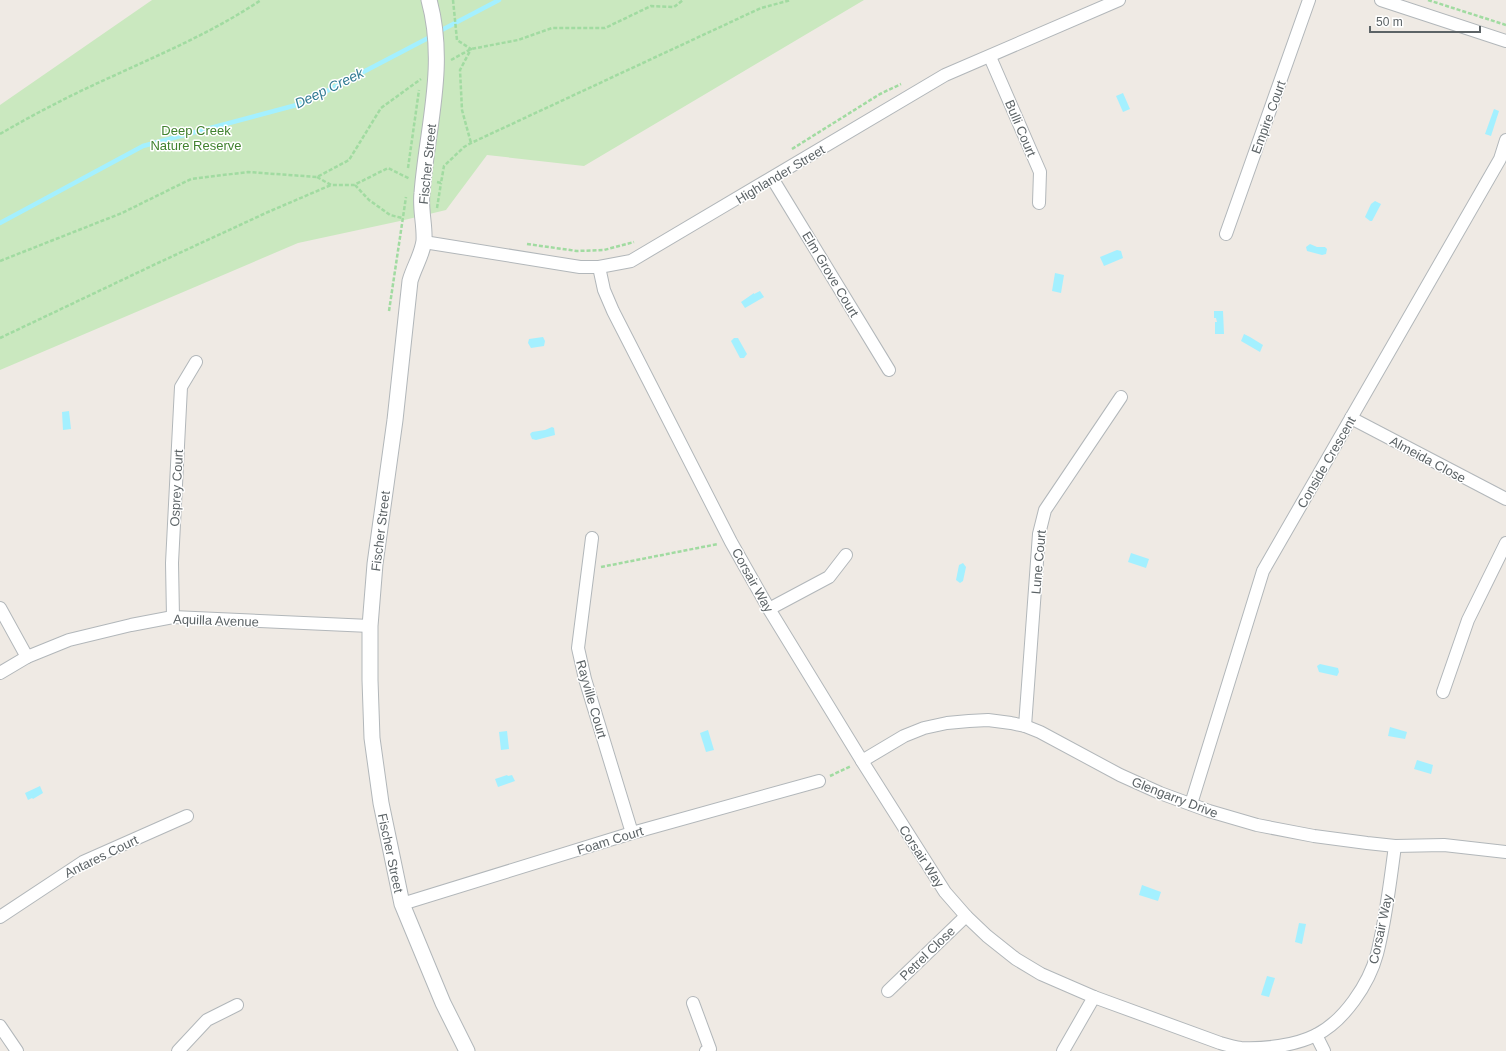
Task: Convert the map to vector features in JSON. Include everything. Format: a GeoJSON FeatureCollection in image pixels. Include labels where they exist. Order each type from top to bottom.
{"type":"FeatureCollection","features":[{"type":"Feature","properties":{"kind":"street","name":"Fischer Street"},"geometry":{"type":"LineString","coordinates":[[429,0],[434,24],[436,69],[434,104],[422,193],[424,242],[410,281],[395,420],[375,564],[370,626],[372,738],[381,803],[402,904],[444,1003],[467,1051]]}},
{"type":"Feature","properties":{"kind":"street","name":"Highlander Street"},"geometry":{"type":"LineString","coordinates":[[424,242],[580,267],[599,267],[632,261],[945,75],[990,57],[1119,0]]}},
{"type":"Feature","properties":{"kind":"street","name":"Empire Court"},"geometry":{"type":"LineString","coordinates":[[1226,234],[1309,0]]}},
{"type":"Feature","properties":{"kind":"street"},"geometry":{"type":"LineString","coordinates":[[1382,0],[1506,41]]}},
{"type":"Feature","properties":{"kind":"street","name":"Bulli Court"},"geometry":{"type":"LineString","coordinates":[[990,57],[1040,172],[1039,203]]}},
{"type":"Feature","properties":{"kind":"street","name":"Conside Crescent"},"geometry":{"type":"LineString","coordinates":[[1191,804],[1263,572],[1500,158],[1506,140]]}},
{"type":"Feature","properties":{"kind":"street","name":"Elm Grove Court"},"geometry":{"type":"LineString","coordinates":[[772,178],[889,370]]}},
{"type":"Feature","properties":{"kind":"street","name":"Corsair Way"},"geometry":{"type":"LineString","coordinates":[[599,267],[604,290],[613,311],[731,542],[769,610],[945,892],[966,916],[987,936],[1016,959],[1067,986],[1220,1043],[1240,1048],[1258,1048],[1278,1046],[1316,1035],[1333,1022],[1348,1007],[1362,990],[1370,972],[1377,955],[1383,926],[1395,846]]}},
{"type":"Feature","properties":{"kind":"street","name":"Osprey Court"},"geometry":{"type":"LineString","coordinates":[[173,617],[172,563],[182,387],[196,362]]}},
{"type":"Feature","properties":{"kind":"street","name":"Lune Court"},"geometry":{"type":"LineString","coordinates":[[1025,726],[1039,534],[1045,510],[1121,397]]}},
{"type":"Feature","properties":{"kind":"street","name":"Almeida Close"},"geometry":{"type":"LineString","coordinates":[[1351,418],[1506,499]]}},
{"type":"Feature","properties":{"kind":"street","name":"Rayville Court"},"geometry":{"type":"LineString","coordinates":[[592,538],[578,648],[585,679],[632,832]]}},
{"type":"Feature","properties":{"kind":"street"},"geometry":{"type":"LineString","coordinates":[[1443,692],[1468,620],[1506,542]]}},
{"type":"Feature","properties":{"kind":"street"},"geometry":{"type":"LineString","coordinates":[[769,610],[829,577],[846,555]]}},
{"type":"Feature","properties":{"kind":"street"},"geometry":{"type":"LineString","coordinates":[[0,608],[27,657]]}},
{"type":"Feature","properties":{"kind":"street","name":"Aquilla Avenue"},"geometry":{"type":"LineString","coordinates":[[0,673],[27,657],[69,640],[131,625],[173,617],[370,626]]}},
{"type":"Feature","properties":{"kind":"street","name":"Glengarry Drive"},"geometry":{"type":"LineString","coordinates":[[862,761],[904,736],[924,728],[968,721],[988,720],[1025,726],[1040,732],[1120,775],[1160,793],[1209,811],[1258,825],[1314,836],[1395,846],[1444,845],[1506,852]]}},
{"type":"Feature","properties":{"kind":"street","name":"Foam Court"},"geometry":{"type":"LineString","coordinates":[[402,904],[632,832],[819,781]]}},
{"type":"Feature","properties":{"kind":"street","name":"Antares Court"},"geometry":{"type":"LineString","coordinates":[[0,917],[83,862],[187,816]]}},
{"type":"Feature","properties":{"kind":"street","name":"Petrel Close"},"geometry":{"type":"LineString","coordinates":[[888,991],[966,916]]}},
{"type":"Feature","properties":{"kind":"street"},"geometry":{"type":"LineString","coordinates":[[1063,1051],[1094,997]]}},
{"type":"Feature","properties":{"kind":"street"},"geometry":{"type":"LineString","coordinates":[[693,1003],[709,1050]]}},
{"type":"Feature","properties":{"kind":"street"},"geometry":{"type":"LineString","coordinates":[[178,1051],[207,1020],[236,1005]]}},
{"type":"Feature","properties":{"kind":"street"},"geometry":{"type":"LineString","coordinates":[[0,1026],[4,1042],[16,1051]]}},
{"type":"Feature","properties":{"kind":"street"},"geometry":{"type":"LineString","coordinates":[[1316,1035],[1324,1051]]}},
{"type":"Feature","properties":{"kind":"path"},"geometry":{"type":"LineString","coordinates":[[0,134],[50,106],[178,47],[240,14],[260,0]]}},
{"type":"Feature","properties":{"kind":"path"},"geometry":{"type":"LineString","coordinates":[[453,0],[457,40],[471,49]]}},
{"type":"Feature","properties":{"kind":"path"},"geometry":{"type":"LineString","coordinates":[[317,177],[349,160],[381,108],[436,69],[471,49],[518,40],[552,28],[605,28],[651,6],[674,7],[683,0]]}},
{"type":"Feature","properties":{"kind":"path"},"geometry":{"type":"LineString","coordinates":[[437,210],[444,166],[464,147],[754,11],[791,0]]}},
{"type":"Feature","properties":{"kind":"path"},"geometry":{"type":"LineString","coordinates":[[1428,0],[1506,25]]}},
{"type":"Feature","properties":{"kind":"path"},"geometry":{"type":"LineString","coordinates":[[471,49],[460,70],[462,110],[471,143]]}},
{"type":"Feature","properties":{"kind":"path"},"geometry":{"type":"LineString","coordinates":[[407,179],[421,74]]}},
{"type":"Feature","properties":{"kind":"path"},"geometry":{"type":"LineString","coordinates":[[788,151],[880,94],[908,81]]}},
{"type":"Feature","properties":{"kind":"path"},"geometry":{"type":"LineString","coordinates":[[0,261],[122,213],[191,179],[248,172],[317,177],[331,184],[354,185],[388,168],[407,179],[441,183]]}},
{"type":"Feature","properties":{"kind":"path"},"geometry":{"type":"LineString","coordinates":[[0,338],[167,258],[331,184]]}},
{"type":"Feature","properties":{"kind":"path"},"geometry":{"type":"LineString","coordinates":[[354,185],[370,200],[390,215],[402,218]]}},
{"type":"Feature","properties":{"kind":"path"},"geometry":{"type":"LineString","coordinates":[[389,311],[406,194]]}},
{"type":"Feature","properties":{"kind":"path"},"geometry":{"type":"LineString","coordinates":[[520,243],[577,251],[604,250],[633,243],[640,239]]}},
{"type":"Feature","properties":{"kind":"path"},"geometry":{"type":"LineString","coordinates":[[587,570],[731,542]]}},
{"type":"Feature","properties":{"kind":"path"},"geometry":{"type":"LineString","coordinates":[[819,781],[862,761]]}},
{"type":"Feature","properties":{"kind":"green space","name":"Deep Creek Nature Reserve"},"geometry":{"type":"Polygon","coordinates":[[[152,0],[864,0],[584,166],[487,155],[446,210],[298,243],[0,370],[0,105],[152,0]]]}},
{"type":"Feature","properties":{"kind":"water"},"geometry":{"type":"Polygon","coordinates":[[[1123,93],[1130,109],[1123,112],[1116,96],[1123,93]]]}},
{"type":"Feature","properties":{"kind":"water"},"geometry":{"type":"Polygon","coordinates":[[[1494,109],[1499,111],[1491,136],[1485,134],[1494,109]]]}},
{"type":"Feature","properties":{"kind":"water"},"geometry":{"type":"Polygon","coordinates":[[[1375,201],[1381,204],[1372,221],[1370,221],[1365,217],[1371,204],[1375,201]]]}},
{"type":"Feature","properties":{"kind":"water"},"geometry":{"type":"Polygon","coordinates":[[[1310,244],[1317,247],[1325,247],[1327,249],[1326,254],[1322,255],[1307,251],[1306,247],[1310,244]]]}},
{"type":"Feature","properties":{"kind":"water"},"geometry":{"type":"Polygon","coordinates":[[[1117,250],[1121,251],[1123,258],[1104,266],[1100,257],[1117,250]]]}},
{"type":"Feature","properties":{"kind":"water"},"geometry":{"type":"Polygon","coordinates":[[[1055,273],[1064,275],[1061,293],[1052,291],[1055,273]]]}},
{"type":"Feature","properties":{"kind":"water"},"geometry":{"type":"Polygon","coordinates":[[[760,291],[764,297],[745,308],[741,302],[754,293],[760,291]]]}},
{"type":"Feature","properties":{"kind":"water"},"geometry":{"type":"Polygon","coordinates":[[[1214,311],[1223,311],[1224,334],[1215,334],[1215,322],[1217,322],[1216,318],[1214,318],[1214,311]]]}},
{"type":"Feature","properties":{"kind":"water"},"geometry":{"type":"Polygon","coordinates":[[[1244,334],[1263,345],[1260,352],[1241,341],[1244,334]]]}},
{"type":"Feature","properties":{"kind":"water"},"geometry":{"type":"Polygon","coordinates":[[[543,337],[545,341],[544,346],[531,348],[528,343],[529,339],[543,337]]]}},
{"type":"Feature","properties":{"kind":"water"},"geometry":{"type":"Polygon","coordinates":[[[734,338],[738,338],[747,354],[744,358],[740,358],[731,341],[734,338]]]}},
{"type":"Feature","properties":{"kind":"water"},"geometry":{"type":"Polygon","coordinates":[[[69,411],[71,429],[63,430],[62,412],[69,411]]]}},
{"type":"Feature","properties":{"kind":"water"},"geometry":{"type":"Polygon","coordinates":[[[552,427],[554,428],[555,435],[536,440],[532,439],[530,434],[532,432],[545,430],[552,427]]]}},
{"type":"Feature","properties":{"kind":"water"},"geometry":{"type":"Polygon","coordinates":[[[1131,553],[1149,559],[1146,568],[1128,562],[1131,553]]]}},
{"type":"Feature","properties":{"kind":"water"},"geometry":{"type":"Polygon","coordinates":[[[963,563],[966,567],[963,581],[960,583],[956,580],[959,565],[963,563]]]}},
{"type":"Feature","properties":{"kind":"water"},"geometry":{"type":"Polygon","coordinates":[[[1320,664],[1338,668],[1339,672],[1337,676],[1319,672],[1317,666],[1320,664]]]}},
{"type":"Feature","properties":{"kind":"water"},"geometry":{"type":"Polygon","coordinates":[[[1390,727],[1407,732],[1405,739],[1388,736],[1390,727]]]}},
{"type":"Feature","properties":{"kind":"water"},"geometry":{"type":"Polygon","coordinates":[[[708,730],[714,750],[706,752],[700,733],[708,730]]]}},
{"type":"Feature","properties":{"kind":"water"},"geometry":{"type":"Polygon","coordinates":[[[507,731],[509,749],[501,750],[499,732],[507,731]]]}},
{"type":"Feature","properties":{"kind":"water"},"geometry":{"type":"Polygon","coordinates":[[[1417,760],[1433,765],[1431,774],[1414,769],[1417,760]]]}},
{"type":"Feature","properties":{"kind":"water"},"geometry":{"type":"Polygon","coordinates":[[[512,775],[515,781],[498,787],[495,779],[512,775]]]}},
{"type":"Feature","properties":{"kind":"water"},"geometry":{"type":"Polygon","coordinates":[[[40,786],[43,793],[33,799],[28,800],[25,793],[40,786]]]}},
{"type":"Feature","properties":{"kind":"water"},"geometry":{"type":"Polygon","coordinates":[[[1142,885],[1161,892],[1158,901],[1139,895],[1142,885]]]}},
{"type":"Feature","properties":{"kind":"water"},"geometry":{"type":"Polygon","coordinates":[[[1299,923],[1306,924],[1302,944],[1295,942],[1299,923]]]}},
{"type":"Feature","properties":{"kind":"water"},"geometry":{"type":"Polygon","coordinates":[[[1267,976],[1275,978],[1269,997],[1261,995],[1267,976]]]}},
{"type":"Feature","properties":{"kind":"waterway","name":"Deep Creek"},"geometry":{"type":"LineString","coordinates":[[438,32],[499,0]]}},
{"type":"Feature","properties":{"kind":"waterway","name":"Deep Creek"},"geometry":{"type":"LineString","coordinates":[[0,223],[143,146],[304,103],[432,36]]}}]}
